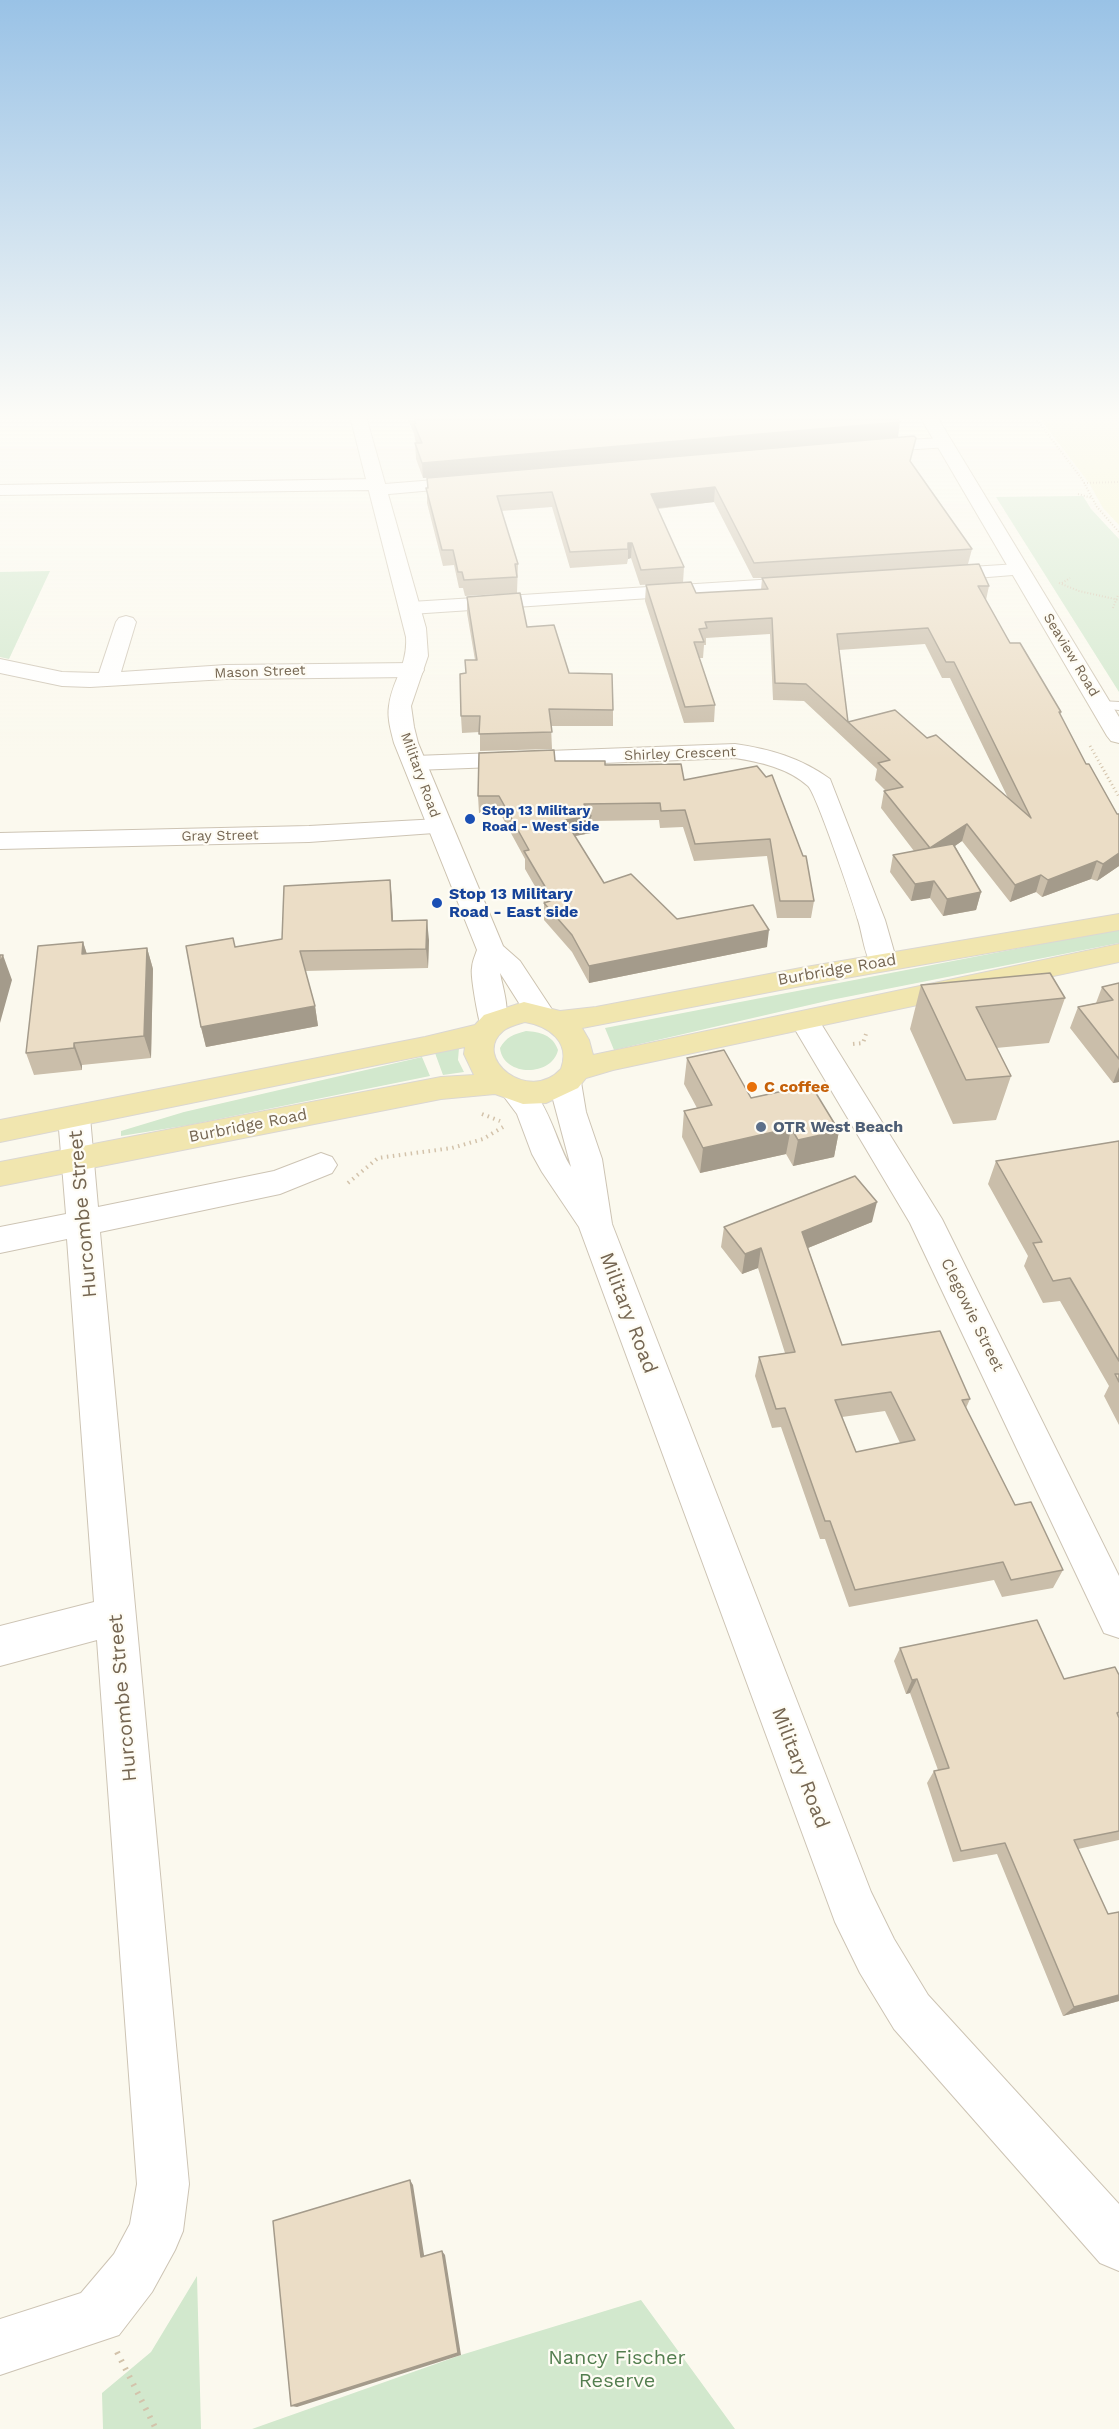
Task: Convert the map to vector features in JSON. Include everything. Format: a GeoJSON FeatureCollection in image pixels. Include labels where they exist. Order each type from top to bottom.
{"type":"FeatureCollection","features":[{"type":"Feature","properties":{"kind":"main road","name":"Burbridge Road"},"geometry":{"type":"LineString","coordinates":[[548,1018],[596,1017],[706,994],[1119,922]]}},
{"type":"Feature","properties":{"kind":"main road"},"geometry":{"type":"LineString","coordinates":[[487,1028],[478,1046],[478,1055],[483,1068],[506,1086],[533,1094],[553,1090],[571,1076],[612,1060],[1114,955]]}},
{"type":"Feature","properties":{"kind":"main road"},"geometry":{"type":"LineString","coordinates":[[0,1131],[487,1028],[504,1015],[524,1012],[548,1018],[568,1031],[578,1049],[579,1059],[571,1076]]}},
{"type":"Feature","properties":{"kind":"main road","name":"Burbridge Road"},"geometry":{"type":"LineString","coordinates":[[0,1174],[441,1088],[506,1086]]}},
{"type":"Feature","properties":{"kind":"street","name":"Military Road"},"geometry":{"type":"LineString","coordinates":[[389,533],[411,608],[417,655],[401,702],[400,718],[406,743],[491,950],[510,967],[548,1018]]}},
{"type":"Feature","properties":{"kind":"street","name":"Seaview Road"},"geometry":{"type":"LineString","coordinates":[[996,533],[1018,570],[1112,711],[1119,736]]}},
{"type":"Feature","properties":{"kind":"street"},"geometry":{"type":"LineString","coordinates":[[920,576],[1018,570]]}},
{"type":"Feature","properties":{"kind":"street"},"geometry":{"type":"LineString","coordinates":[[411,608],[826,582]]}},
{"type":"Feature","properties":{"kind":"street"},"geometry":{"type":"LineString","coordinates":[[108,679],[126,622]]}},
{"type":"Feature","properties":{"kind":"street","name":"Mason Street"},"geometry":{"type":"LineString","coordinates":[[0,666],[62,679],[108,679],[226,672],[412,670]]}},
{"type":"Feature","properties":{"kind":"street","name":"Shirley Crescent"},"geometry":{"type":"LineString","coordinates":[[415,763],[735,751],[765,755],[786,762],[809,774],[821,784],[872,920],[884,962]]}},
{"type":"Feature","properties":{"kind":"street","name":"Gray Street"},"geometry":{"type":"LineString","coordinates":[[0,841],[309,834],[440,827]]}},
{"type":"Feature","properties":{"kind":"street"},"geometry":{"type":"LineString","coordinates":[[487,1028],[492,1007],[485,970],[491,950]]}},
{"type":"Feature","properties":{"kind":"street","name":"Clegowie Street"},"geometry":{"type":"LineString","coordinates":[[805,1021],[925,1219],[1119,1619]]}},
{"type":"Feature","properties":{"kind":"street","name":"Military Road"},"geometry":{"type":"LineString","coordinates":[[571,1076],[566,1097],[585,1157],[595,1224],[852,1905],[877,1956],[911,2012],[1119,2244]]}},
{"type":"Feature","properties":{"kind":"street","name":"Military Road"},"geometry":{"type":"LineString","coordinates":[[506,1086],[527,1103],[537,1119],[552,1162],[595,1224]]}},
{"type":"Feature","properties":{"kind":"street","name":"Hurcombe Street"},"geometry":{"type":"LineString","coordinates":[[74,1117],[163,2184],[156,2231],[133,2273],[99,2315]]}},
{"type":"Feature","properties":{"kind":"street"},"geometry":{"type":"LineString","coordinates":[[0,1240],[280,1182],[332,1177]]}},
{"type":"Feature","properties":{"kind":"street"},"geometry":{"type":"LineString","coordinates":[[0,1646],[116,1616]]}},
{"type":"Feature","properties":{"kind":"street"},"geometry":{"type":"LineString","coordinates":[[0,2347],[99,2315]]}},
{"type":"Feature","properties":{"kind":"path"},"geometry":{"type":"LineString","coordinates":[[1062,584],[1070,578]]}},
{"type":"Feature","properties":{"kind":"path"},"geometry":{"type":"LineString","coordinates":[[1055,581],[1079,591],[1118,600]]}},
{"type":"Feature","properties":{"kind":"path"},"geometry":{"type":"LineString","coordinates":[[1113,608],[1118,600],[1118,594]]}},
{"type":"Feature","properties":{"kind":"path"},"geometry":{"type":"LineString","coordinates":[[332,1177],[378,1158],[452,1148],[483,1139],[501,1127],[512,1125]]}},
{"type":"Feature","properties":{"kind":"path"},"geometry":{"type":"LineString","coordinates":[[99,2315],[156,2429]]}},
{"type":"Feature","properties":{"kind":"green space"},"geometry":{"type":"Polygon","coordinates":[[[1019,533],[1114,533],[1119,539],[1119,692],[1019,533]]]}},
{"type":"Feature","properties":{"kind":"green space"},"geometry":{"type":"Polygon","coordinates":[[[50,571],[9,659],[0,657],[0,572],[50,571]]]}},
{"type":"Feature","properties":{"kind":"green space"},"geometry":{"type":"Polygon","coordinates":[[[1119,929],[1119,943],[831,1000],[614,1050],[605,1028],[1119,929]]]}},
{"type":"Feature","properties":{"kind":"green space"},"geometry":{"type":"Polygon","coordinates":[[[526,1031],[545,1035],[556,1045],[558,1050],[554,1059],[547,1065],[528,1070],[509,1064],[503,1058],[500,1048],[505,1041],[526,1031]]]}},
{"type":"Feature","properties":{"kind":"green space"},"geometry":{"type":"Polygon","coordinates":[[[459,1048],[458,1060],[464,1072],[443,1075],[435,1053],[459,1048]]]}},
{"type":"Feature","properties":{"kind":"green space"},"geometry":{"type":"Polygon","coordinates":[[[422,1057],[430,1076],[189,1125],[121,1136],[121,1131],[184,1112],[422,1057]]]}},
{"type":"Feature","properties":{"kind":"green space"},"geometry":{"type":"Polygon","coordinates":[[[197,2276],[201,2429],[103,2429],[102,2393],[151,2352],[197,2276]]]}},
{"type":"Feature","properties":{"kind":"green space","name":"Nancy Fischer Reserve"},"geometry":{"type":"Polygon","coordinates":[[[641,2300],[735,2429],[252,2429],[461,2355],[641,2300]]]}},
{"type":"Feature","properties":{"kind":"building"},"geometry":{"type":"Polygon","coordinates":[[[438,533],[509,533],[518,564],[515,564],[517,577],[464,580],[462,572],[458,572],[453,550],[442,550],[438,533]]]}},
{"type":"Feature","properties":{"kind":"building"},"geometry":{"type":"Polygon","coordinates":[[[564,533],[669,533],[684,567],[641,570],[632,543],[628,543],[628,549],[570,552],[564,533]]]}},
{"type":"Feature","properties":{"kind":"building"},"geometry":{"type":"Polygon","coordinates":[[[739,533],[961,533],[972,549],[754,563],[739,533]]]}},
{"type":"Feature","properties":{"kind":"building"},"geometry":{"type":"Polygon","coordinates":[[[979,564],[989,586],[978,586],[1010,643],[1020,643],[1061,712],[1059,712],[1086,764],[1089,764],[1119,814],[1119,853],[1103,864],[1097,861],[1048,880],[1041,875],[1015,885],[967,824],[930,848],[884,791],[903,787],[878,763],[890,760],[806,684],[775,683],[772,618],[705,622],[707,628],[699,629],[704,642],[694,642],[715,705],[685,707],[646,585],[691,582],[696,593],[768,589],[762,578],[979,564]],[[928,628],[837,634],[848,722],[895,710],[927,738],[936,735],[1031,818],[954,662],[946,662],[928,628]]]}},
{"type":"Feature","properties":{"kind":"building"},"geometry":{"type":"Polygon","coordinates":[[[520,593],[527,627],[554,625],[569,673],[612,674],[613,710],[549,709],[552,732],[479,734],[480,716],[461,716],[460,674],[466,673],[465,660],[477,660],[467,597],[520,593]]]}},
{"type":"Feature","properties":{"kind":"building"},"geometry":{"type":"Polygon","coordinates":[[[554,750],[555,761],[605,761],[605,765],[681,764],[684,780],[757,766],[766,777],[772,775],[803,856],[806,856],[814,901],[780,901],[770,839],[695,844],[685,810],[661,811],[660,803],[584,804],[591,816],[565,820],[604,883],[631,874],[677,919],[753,905],[769,930],[589,966],[572,935],[544,903],[553,900],[524,851],[529,850],[499,796],[478,796],[479,753],[554,750]]]}},
{"type":"Feature","properties":{"kind":"building"},"geometry":{"type":"Polygon","coordinates":[[[953,844],[981,892],[947,899],[934,881],[915,884],[893,855],[953,844]]]}},
{"type":"Feature","properties":{"kind":"building"},"geometry":{"type":"Polygon","coordinates":[[[390,880],[392,921],[427,920],[426,949],[300,951],[315,1006],[201,1027],[186,946],[233,938],[235,947],[282,939],[284,886],[390,880]]]}},
{"type":"Feature","properties":{"kind":"building"},"geometry":{"type":"Polygon","coordinates":[[[83,942],[82,954],[147,948],[144,1036],[74,1043],[74,1048],[26,1053],[38,946],[83,942]]]}},
{"type":"Feature","properties":{"kind":"building"},"geometry":{"type":"Polygon","coordinates":[[[1050,973],[1065,998],[976,1007],[1011,1076],[966,1080],[921,985],[1050,973]]]}},
{"type":"Feature","properties":{"kind":"building"},"geometry":{"type":"Polygon","coordinates":[[[1119,983],[1119,1059],[1078,1007],[1113,1000],[1102,987],[1119,983]]]}},
{"type":"Feature","properties":{"kind":"building"},"geometry":{"type":"Polygon","coordinates":[[[724,1050],[751,1098],[811,1085],[839,1131],[798,1140],[791,1128],[703,1148],[684,1111],[712,1105],[687,1058],[724,1050]]]}},
{"type":"Feature","properties":{"kind":"building"},"geometry":{"type":"Polygon","coordinates":[[[1119,1141],[1119,1361],[1070,1278],[1053,1281],[1033,1243],[1042,1242],[996,1161],[1119,1141]]]}},
{"type":"Feature","properties":{"kind":"building"},"geometry":{"type":"Polygon","coordinates":[[[855,1176],[877,1202],[802,1232],[842,1345],[940,1331],[970,1399],[962,1400],[1015,1505],[1031,1502],[1063,1570],[1011,1580],[1003,1562],[855,1590],[830,1521],[825,1521],[785,1408],[776,1409],[759,1357],[795,1352],[761,1248],[745,1254],[724,1227],[855,1176]],[[891,1392],[835,1400],[856,1452],[915,1440],[891,1392]]]}},
{"type":"Feature","properties":{"kind":"building"},"geometry":{"type":"Polygon","coordinates":[[[1037,1620],[1064,1679],[1115,1667],[1119,1675],[1119,1712],[1117,1713],[1119,1718],[1119,1831],[1074,1840],[1108,1914],[1119,1912],[1119,1995],[1074,2007],[1005,1843],[961,1851],[934,1771],[949,1768],[917,1679],[912,1680],[900,1648],[1037,1620]]]}},
{"type":"Feature","properties":{"kind":"building"},"geometry":{"type":"Polygon","coordinates":[[[410,2180],[421,2257],[442,2251],[458,2353],[291,2406],[273,2221],[410,2180]]]}},
{"type":"Feature","properties":{"kind":"place","name":"Stop 13 Military Road - West side"},"geometry":{"type":"Point","coordinates":[470,819]}},
{"type":"Feature","properties":{"kind":"place","name":"Stop 13 Military Road - East side"},"geometry":{"type":"Point","coordinates":[437,903]}},
{"type":"Feature","properties":{"kind":"place","name":"C coffee"},"geometry":{"type":"Point","coordinates":[752,1087]}},
{"type":"Feature","properties":{"kind":"place","name":"OTR West Beach"},"geometry":{"type":"Point","coordinates":[761,1127]}}]}
